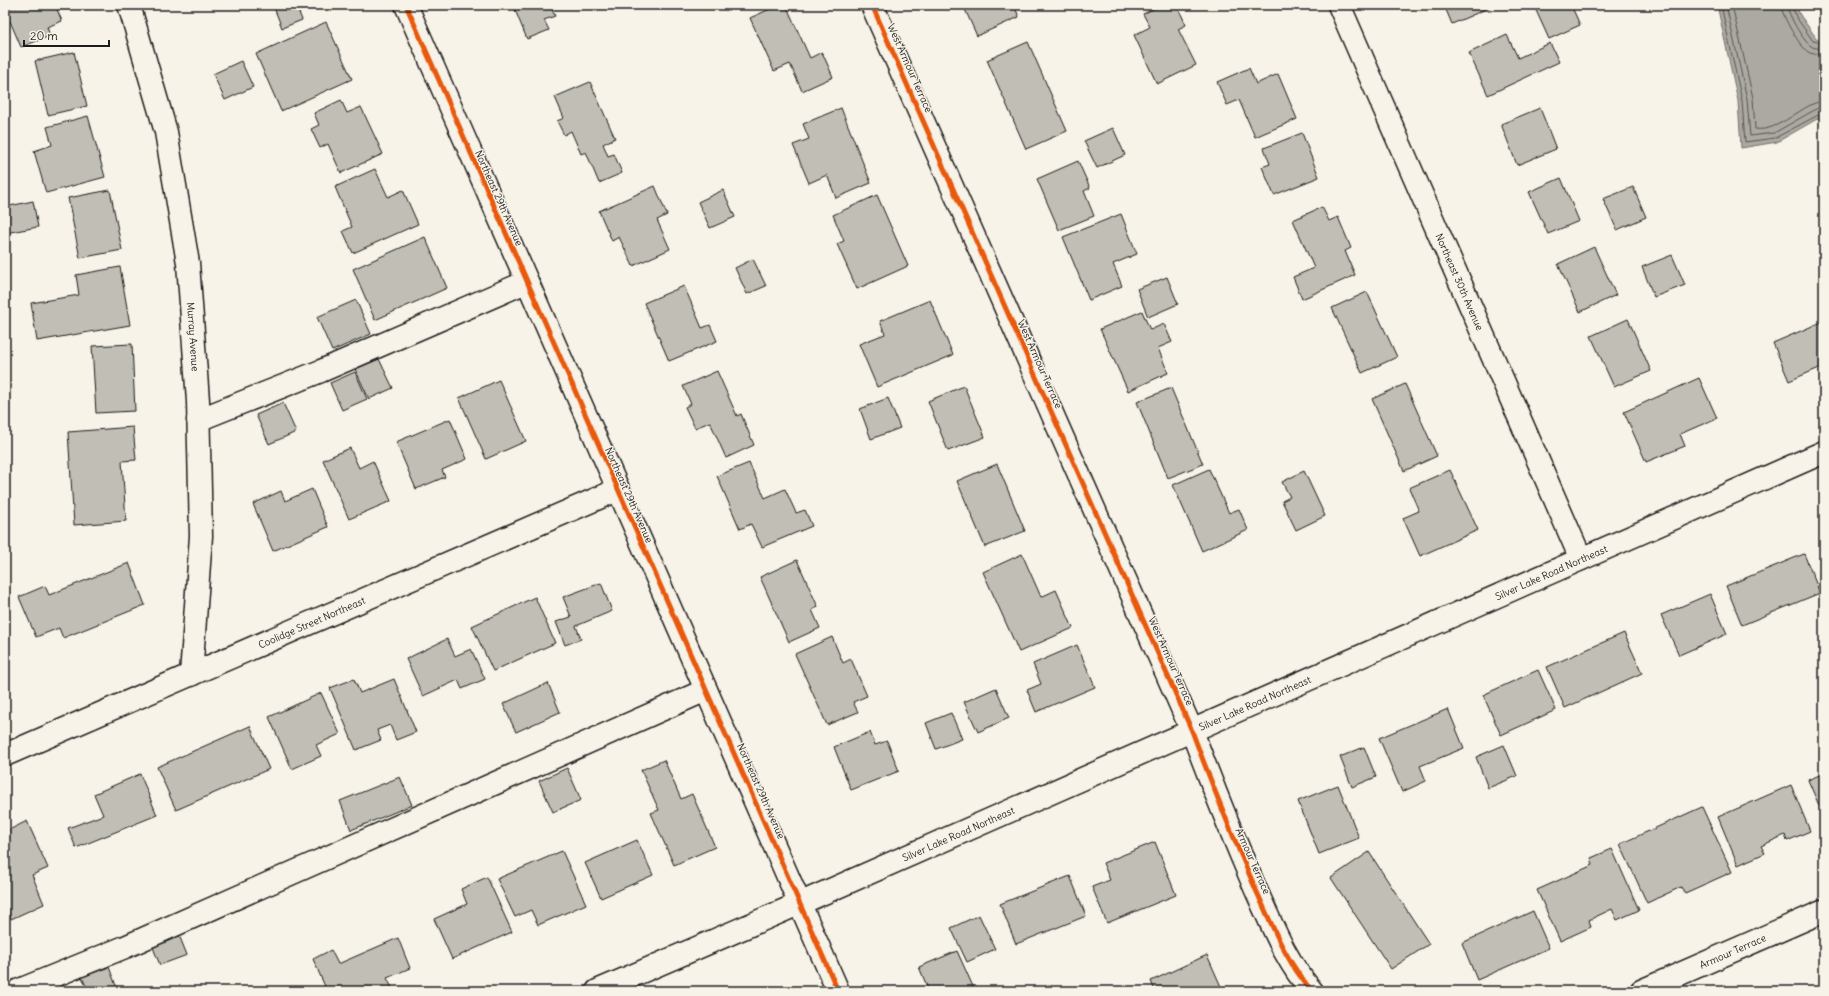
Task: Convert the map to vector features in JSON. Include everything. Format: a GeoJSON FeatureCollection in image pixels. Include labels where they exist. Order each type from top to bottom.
{"type":"FeatureCollection","features":[{"type":"Feature","properties":{"kind":"street","name":"Murray Avenue"},"geometry":{"type":"LineString","coordinates":[[129,5],[166,132],[188,263],[198,420],[201,536],[191,675]]}},
{"type":"Feature","properties":{"kind":"street","name":"Northeast 29th Avenue"},"geometry":{"type":"LineString","coordinates":[[406,5],[526,282],[801,903],[838,991]]}},
{"type":"Feature","properties":{"kind":"street","name":"West Armour Terrace"},"geometry":{"type":"LineString","coordinates":[[872,5],[1192,731]]}},
{"type":"Feature","properties":{"kind":"street","name":"Northeast 30th Avenue"},"geometry":{"type":"LineString","coordinates":[[1339,5],[1581,559]]}},
{"type":"Feature","properties":{"kind":"street"},"geometry":{"type":"LineString","coordinates":[[198,420],[329,368],[526,282]]}},
{"type":"Feature","properties":{"kind":"street","name":"Silver Lake Road Northeast"},"geometry":{"type":"LineString","coordinates":[[597,991],[801,903],[1824,452]]}},
{"type":"Feature","properties":{"kind":"street","name":"Coolidge Street Northeast"},"geometry":{"type":"LineString","coordinates":[[5,755],[618,490]]}},
{"type":"Feature","properties":{"kind":"street"},"geometry":{"type":"LineString","coordinates":[[17,991],[125,946],[706,690]]}},
{"type":"Feature","properties":{"kind":"street","name":"Armour Terrace"},"geometry":{"type":"LineString","coordinates":[[1192,731],[1227,823],[1279,942],[1300,978],[1312,991]]}},
{"type":"Feature","properties":{"kind":"street","name":"Armour Terrace"},"geometry":{"type":"LineString","coordinates":[[1641,991],[1824,911]]}},
{"type":"Feature","properties":{"kind":"water"},"geometry":{"type":"Polygon","coordinates":[[[1717,5],[1796,5],[1800,15],[1817,39],[1824,39],[1824,115],[1777,142],[1741,148],[1738,101],[1717,5]]]}},
{"type":"Feature","properties":{"kind":"building"},"geometry":{"type":"Polygon","coordinates":[[[5,5],[55,5],[62,21],[47,27],[50,36],[21,47],[9,19],[5,20],[5,5]]]}},
{"type":"Feature","properties":{"kind":"building"},"geometry":{"type":"Polygon","coordinates":[[[273,5],[296,5],[302,20],[282,28],[273,5]]]}},
{"type":"Feature","properties":{"kind":"building"},"geometry":{"type":"Polygon","coordinates":[[[513,5],[550,5],[555,16],[544,20],[549,30],[527,39],[513,5]]]}},
{"type":"Feature","properties":{"kind":"building"},"geometry":{"type":"Polygon","coordinates":[[[779,5],[786,5],[810,58],[822,52],[833,77],[802,91],[790,64],[774,71],[750,18],[779,5]]]}},
{"type":"Feature","properties":{"kind":"building"},"geometry":{"type":"Polygon","coordinates":[[[963,5],[1014,5],[1019,17],[977,36],[963,5]]]}},
{"type":"Feature","properties":{"kind":"building"},"geometry":{"type":"Polygon","coordinates":[[[1161,5],[1177,5],[1186,25],[1178,29],[1196,65],[1157,84],[1134,35],[1150,27],[1143,14],[1161,5]]]}},
{"type":"Feature","properties":{"kind":"building"},"geometry":{"type":"Polygon","coordinates":[[[1444,5],[1495,5],[1452,24],[1444,5]]]}},
{"type":"Feature","properties":{"kind":"building"},"geometry":{"type":"Polygon","coordinates":[[[1571,5],[1580,25],[1549,39],[1534,6],[1571,5]]]}},
{"type":"Feature","properties":{"kind":"building"},"geometry":{"type":"Polygon","coordinates":[[[326,22],[352,79],[281,111],[256,54],[326,22]]]}},
{"type":"Feature","properties":{"kind":"building"},"geometry":{"type":"Polygon","coordinates":[[[1507,35],[1518,58],[1550,43],[1559,62],[1488,95],[1469,53],[1507,35]]]}},
{"type":"Feature","properties":{"kind":"building"},"geometry":{"type":"Polygon","coordinates":[[[1028,42],[1067,131],[1026,149],[987,60],[1028,42]]]}},
{"type":"Feature","properties":{"kind":"building"},"geometry":{"type":"Polygon","coordinates":[[[74,52],[87,106],[48,115],[35,61],[74,52]]]}},
{"type":"Feature","properties":{"kind":"building"},"geometry":{"type":"Polygon","coordinates":[[[241,61],[253,87],[225,100],[213,74],[241,61]]]}},
{"type":"Feature","properties":{"kind":"building"},"geometry":{"type":"Polygon","coordinates":[[[1249,68],[1256,84],[1278,74],[1297,119],[1255,137],[1239,100],[1227,105],[1217,82],[1249,68]]]}},
{"type":"Feature","properties":{"kind":"building"},"geometry":{"type":"Polygon","coordinates":[[[590,82],[615,138],[603,144],[608,156],[614,154],[622,173],[599,183],[586,152],[581,154],[571,131],[564,135],[557,121],[564,118],[555,97],[590,82]]]}},
{"type":"Feature","properties":{"kind":"building"},"geometry":{"type":"Polygon","coordinates":[[[341,100],[347,113],[361,107],[383,154],[341,173],[328,144],[320,148],[311,129],[319,125],[314,113],[341,100]]]}},
{"type":"Feature","properties":{"kind":"building"},"geometry":{"type":"Polygon","coordinates":[[[841,108],[871,183],[836,198],[827,175],[809,183],[793,145],[809,139],[803,124],[841,108]]]}},
{"type":"Feature","properties":{"kind":"building"},"geometry":{"type":"Polygon","coordinates":[[[1540,108],[1556,149],[1517,165],[1501,124],[1540,108]]]}},
{"type":"Feature","properties":{"kind":"building"},"geometry":{"type":"Polygon","coordinates":[[[88,116],[105,177],[46,193],[34,151],[52,145],[47,127],[88,116]]]}},
{"type":"Feature","properties":{"kind":"building"},"geometry":{"type":"Polygon","coordinates":[[[1113,128],[1125,155],[1097,168],[1084,141],[1113,128]]]}},
{"type":"Feature","properties":{"kind":"building"},"geometry":{"type":"Polygon","coordinates":[[[1302,133],[1319,177],[1274,195],[1262,167],[1270,164],[1264,148],[1302,133]]]}},
{"type":"Feature","properties":{"kind":"building"},"geometry":{"type":"Polygon","coordinates":[[[1078,161],[1090,188],[1084,191],[1094,216],[1059,230],[1037,179],[1078,161]]]}},
{"type":"Feature","properties":{"kind":"building"},"geometry":{"type":"Polygon","coordinates":[[[375,169],[388,197],[403,190],[418,224],[353,253],[343,231],[352,227],[335,187],[375,169]]]}},
{"type":"Feature","properties":{"kind":"building"},"geometry":{"type":"Polygon","coordinates":[[[1561,178],[1579,221],[1548,234],[1529,192],[1561,178]]]}},
{"type":"Feature","properties":{"kind":"building"},"geometry":{"type":"Polygon","coordinates":[[[655,186],[667,215],[657,220],[670,249],[633,266],[619,237],[612,241],[599,211],[655,186]]]}},
{"type":"Feature","properties":{"kind":"building"},"geometry":{"type":"Polygon","coordinates":[[[1633,187],[1646,217],[1617,230],[1603,199],[1633,187]]]}},
{"type":"Feature","properties":{"kind":"building"},"geometry":{"type":"Polygon","coordinates":[[[110,190],[122,250],[80,258],[68,198],[110,190]]]}},
{"type":"Feature","properties":{"kind":"building"},"geometry":{"type":"Polygon","coordinates":[[[723,190],[735,217],[710,228],[698,202],[723,190]]]}},
{"type":"Feature","properties":{"kind":"building"},"geometry":{"type":"Polygon","coordinates":[[[877,195],[908,266],[857,289],[837,244],[844,241],[833,215],[877,195]]]}},
{"type":"Feature","properties":{"kind":"building"},"geometry":{"type":"Polygon","coordinates":[[[33,201],[38,227],[5,233],[5,207],[33,201]]]}},
{"type":"Feature","properties":{"kind":"building"},"geometry":{"type":"Polygon","coordinates":[[[1322,207],[1329,221],[1338,217],[1351,248],[1345,251],[1355,275],[1302,299],[1293,277],[1314,268],[1293,220],[1322,207]]]}},
{"type":"Feature","properties":{"kind":"building"},"geometry":{"type":"Polygon","coordinates":[[[1121,214],[1137,254],[1113,264],[1122,286],[1089,300],[1063,237],[1121,214]]]}},
{"type":"Feature","properties":{"kind":"building"},"geometry":{"type":"Polygon","coordinates":[[[425,237],[447,288],[375,320],[353,269],[425,237]]]}},
{"type":"Feature","properties":{"kind":"building"},"geometry":{"type":"Polygon","coordinates":[[[1594,247],[1616,295],[1580,312],[1558,264],[1594,247]]]}},
{"type":"Feature","properties":{"kind":"building"},"geometry":{"type":"Polygon","coordinates":[[[1672,255],[1685,285],[1654,297],[1642,267],[1672,255]]]}},
{"type":"Feature","properties":{"kind":"building"},"geometry":{"type":"Polygon","coordinates":[[[753,259],[766,286],[747,294],[735,268],[753,259]]]}},
{"type":"Feature","properties":{"kind":"building"},"geometry":{"type":"Polygon","coordinates":[[[120,267],[130,325],[37,341],[31,303],[79,295],[76,275],[120,267]]]}},
{"type":"Feature","properties":{"kind":"building"},"geometry":{"type":"Polygon","coordinates":[[[1167,277],[1178,304],[1148,317],[1137,289],[1167,277]]]}},
{"type":"Feature","properties":{"kind":"building"},"geometry":{"type":"Polygon","coordinates":[[[684,286],[702,328],[710,325],[717,341],[669,361],[644,303],[684,286]]]}},
{"type":"Feature","properties":{"kind":"building"},"geometry":{"type":"Polygon","coordinates":[[[1367,292],[1397,357],[1362,373],[1332,308],[1367,292]]]}},
{"type":"Feature","properties":{"kind":"building"},"geometry":{"type":"Polygon","coordinates":[[[356,300],[371,334],[332,351],[317,317],[356,300]]]}},
{"type":"Feature","properties":{"kind":"building"},"geometry":{"type":"Polygon","coordinates":[[[930,300],[953,355],[877,387],[859,344],[885,334],[880,321],[930,300]]]}},
{"type":"Feature","properties":{"kind":"building"},"geometry":{"type":"Polygon","coordinates":[[[1142,311],[1150,330],[1164,324],[1172,342],[1158,348],[1168,373],[1128,391],[1100,329],[1142,311]]]}},
{"type":"Feature","properties":{"kind":"building"},"geometry":{"type":"Polygon","coordinates":[[[1628,319],[1651,371],[1614,387],[1591,336],[1628,319]]]}},
{"type":"Feature","properties":{"kind":"building"},"geometry":{"type":"Polygon","coordinates":[[[1824,321],[1824,366],[1789,381],[1773,343],[1824,321]]]}},
{"type":"Feature","properties":{"kind":"building"},"geometry":{"type":"Polygon","coordinates":[[[132,344],[135,411],[96,413],[92,346],[132,344]]]}},
{"type":"Feature","properties":{"kind":"building"},"geometry":{"type":"Polygon","coordinates":[[[379,359],[393,388],[369,399],[355,369],[379,359]]]}},
{"type":"Feature","properties":{"kind":"building"},"geometry":{"type":"Polygon","coordinates":[[[717,371],[737,416],[741,414],[754,445],[726,458],[710,422],[695,428],[685,407],[691,404],[683,386],[717,371]]]}},
{"type":"Feature","properties":{"kind":"building"},"geometry":{"type":"Polygon","coordinates":[[[355,372],[367,399],[342,410],[330,383],[355,372]]]}},
{"type":"Feature","properties":{"kind":"building"},"geometry":{"type":"Polygon","coordinates":[[[1699,378],[1717,418],[1680,434],[1685,446],[1646,462],[1624,412],[1699,378]]]}},
{"type":"Feature","properties":{"kind":"building"},"geometry":{"type":"Polygon","coordinates":[[[499,380],[526,441],[486,459],[459,398],[499,380]]]}},
{"type":"Feature","properties":{"kind":"building"},"geometry":{"type":"Polygon","coordinates":[[[1405,384],[1437,456],[1404,471],[1372,399],[1405,384]]]}},
{"type":"Feature","properties":{"kind":"building"},"geometry":{"type":"Polygon","coordinates":[[[964,386],[985,437],[948,451],[928,401],[964,386]]]}},
{"type":"Feature","properties":{"kind":"building"},"geometry":{"type":"Polygon","coordinates":[[[1171,388],[1203,464],[1168,478],[1137,402],[1171,388]]]}},
{"type":"Feature","properties":{"kind":"building"},"geometry":{"type":"Polygon","coordinates":[[[888,398],[900,428],[871,439],[860,409],[888,398]]]}},
{"type":"Feature","properties":{"kind":"building"},"geometry":{"type":"Polygon","coordinates":[[[283,403],[296,432],[269,444],[256,415],[283,403]]]}},
{"type":"Feature","properties":{"kind":"building"},"geometry":{"type":"Polygon","coordinates":[[[450,419],[467,459],[442,470],[445,477],[416,489],[396,442],[450,419]]]}},
{"type":"Feature","properties":{"kind":"building"},"geometry":{"type":"Polygon","coordinates":[[[133,427],[136,460],[122,461],[126,521],[74,525],[68,432],[133,427]]]}},
{"type":"Feature","properties":{"kind":"building"},"geometry":{"type":"Polygon","coordinates":[[[350,448],[359,468],[373,461],[391,501],[349,519],[323,460],[350,448]]]}},
{"type":"Feature","properties":{"kind":"building"},"geometry":{"type":"Polygon","coordinates":[[[749,463],[765,498],[785,489],[796,513],[805,510],[812,526],[762,547],[751,524],[740,529],[717,476],[749,463]]]}},
{"type":"Feature","properties":{"kind":"building"},"geometry":{"type":"Polygon","coordinates":[[[997,464],[1025,531],[985,547],[957,481],[997,464]]]}},
{"type":"Feature","properties":{"kind":"building"},"geometry":{"type":"Polygon","coordinates":[[[1209,469],[1229,513],[1239,509],[1248,530],[1202,551],[1173,485],[1209,469]]]}},
{"type":"Feature","properties":{"kind":"building"},"geometry":{"type":"Polygon","coordinates":[[[1450,470],[1478,530],[1420,556],[1403,518],[1419,511],[1409,488],[1450,470]]]}},
{"type":"Feature","properties":{"kind":"building"},"geometry":{"type":"Polygon","coordinates":[[[1304,471],[1325,516],[1296,530],[1282,501],[1290,497],[1282,482],[1304,471]]]}},
{"type":"Feature","properties":{"kind":"building"},"geometry":{"type":"Polygon","coordinates":[[[312,489],[328,527],[273,551],[253,504],[281,491],[285,501],[312,489]]]}},
{"type":"Feature","properties":{"kind":"building"},"geometry":{"type":"Polygon","coordinates":[[[1022,554],[1041,597],[1056,590],[1073,628],[1019,652],[983,572],[1022,554]]]}},
{"type":"Feature","properties":{"kind":"building"},"geometry":{"type":"Polygon","coordinates":[[[1804,554],[1820,593],[1742,625],[1726,586],[1804,554]]]}},
{"type":"Feature","properties":{"kind":"building"},"geometry":{"type":"Polygon","coordinates":[[[797,560],[818,607],[812,610],[820,628],[789,642],[760,577],[797,560]]]}},
{"type":"Feature","properties":{"kind":"building"},"geometry":{"type":"Polygon","coordinates":[[[129,563],[145,605],[63,638],[59,628],[36,637],[19,597],[45,586],[49,595],[129,563]]]}},
{"type":"Feature","properties":{"kind":"building"},"geometry":{"type":"Polygon","coordinates":[[[601,583],[612,611],[576,626],[581,639],[565,645],[556,622],[571,617],[563,597],[601,583]]]}},
{"type":"Feature","properties":{"kind":"building"},"geometry":{"type":"Polygon","coordinates":[[[1710,594],[1727,634],[1679,655],[1661,615],[1710,594]]]}},
{"type":"Feature","properties":{"kind":"building"},"geometry":{"type":"Polygon","coordinates":[[[535,597],[555,643],[493,671],[472,626],[535,597]]]}},
{"type":"Feature","properties":{"kind":"building"},"geometry":{"type":"Polygon","coordinates":[[[1624,633],[1642,673],[1565,708],[1547,667],[1624,633]]]}},
{"type":"Feature","properties":{"kind":"building"},"geometry":{"type":"Polygon","coordinates":[[[832,637],[843,663],[851,659],[867,696],[853,702],[858,712],[827,725],[795,654],[832,637]]]}},
{"type":"Feature","properties":{"kind":"building"},"geometry":{"type":"Polygon","coordinates":[[[447,639],[455,656],[471,649],[485,679],[462,689],[458,680],[423,696],[406,659],[447,639]]]}},
{"type":"Feature","properties":{"kind":"building"},"geometry":{"type":"Polygon","coordinates":[[[1077,645],[1095,687],[1036,712],[1027,690],[1041,684],[1033,664],[1077,645]]]}},
{"type":"Feature","properties":{"kind":"building"},"geometry":{"type":"Polygon","coordinates":[[[1538,670],[1556,710],[1501,735],[1483,695],[1538,670]]]}},
{"type":"Feature","properties":{"kind":"building"},"geometry":{"type":"Polygon","coordinates":[[[354,679],[360,693],[394,679],[416,732],[396,740],[390,725],[377,730],[381,740],[356,750],[330,688],[354,679]]]}},
{"type":"Feature","properties":{"kind":"building"},"geometry":{"type":"Polygon","coordinates":[[[548,683],[560,712],[516,732],[503,704],[548,683]]]}},
{"type":"Feature","properties":{"kind":"building"},"geometry":{"type":"Polygon","coordinates":[[[996,688],[1009,718],[978,732],[964,702],[996,688]]]}},
{"type":"Feature","properties":{"kind":"building"},"geometry":{"type":"Polygon","coordinates":[[[321,693],[340,734],[316,745],[321,756],[292,769],[269,717],[321,693]]]}},
{"type":"Feature","properties":{"kind":"building"},"geometry":{"type":"Polygon","coordinates":[[[1448,709],[1464,748],[1420,766],[1426,781],[1402,792],[1379,738],[1448,709]]]}},
{"type":"Feature","properties":{"kind":"building"},"geometry":{"type":"Polygon","coordinates":[[[951,713],[962,739],[936,749],[926,723],[951,713]]]}},
{"type":"Feature","properties":{"kind":"building"},"geometry":{"type":"Polygon","coordinates":[[[250,726],[269,769],[176,810],[157,767],[250,726]]]}},
{"type":"Feature","properties":{"kind":"building"},"geometry":{"type":"Polygon","coordinates":[[[870,732],[875,745],[887,741],[899,771],[851,790],[834,747],[870,732]]]}},
{"type":"Feature","properties":{"kind":"building"},"geometry":{"type":"Polygon","coordinates":[[[1504,745],[1517,776],[1488,788],[1476,757],[1504,745]]]}},
{"type":"Feature","properties":{"kind":"building"},"geometry":{"type":"Polygon","coordinates":[[[1364,747],[1376,777],[1352,787],[1340,757],[1364,747]]]}},
{"type":"Feature","properties":{"kind":"building"},"geometry":{"type":"Polygon","coordinates":[[[664,760],[681,799],[692,794],[715,847],[674,865],[651,813],[659,810],[641,770],[664,760]]]}},
{"type":"Feature","properties":{"kind":"building"},"geometry":{"type":"Polygon","coordinates":[[[567,768],[581,800],[553,812],[539,781],[567,768]]]}},
{"type":"Feature","properties":{"kind":"building"},"geometry":{"type":"Polygon","coordinates":[[[1824,773],[1824,817],[1808,780],[1824,773]]]}},
{"type":"Feature","properties":{"kind":"building"},"geometry":{"type":"Polygon","coordinates":[[[140,774],[157,815],[76,848],[68,828],[103,815],[94,794],[140,774]]]}},
{"type":"Feature","properties":{"kind":"building"},"geometry":{"type":"Polygon","coordinates":[[[400,777],[412,805],[351,830],[340,801],[400,777]]]}},
{"type":"Feature","properties":{"kind":"building"},"geometry":{"type":"Polygon","coordinates":[[[1338,785],[1359,838],[1319,854],[1298,801],[1338,785]]]}},
{"type":"Feature","properties":{"kind":"building"},"geometry":{"type":"Polygon","coordinates":[[[1791,785],[1810,831],[1787,841],[1785,835],[1761,846],[1765,853],[1738,865],[1718,817],[1791,785]]]}},
{"type":"Feature","properties":{"kind":"building"},"geometry":{"type":"Polygon","coordinates":[[[1702,807],[1732,872],[1685,893],[1681,887],[1647,903],[1620,844],[1702,807]]]}},
{"type":"Feature","properties":{"kind":"building"},"geometry":{"type":"Polygon","coordinates":[[[27,821],[48,868],[32,875],[44,904],[11,919],[5,906],[5,832],[27,821]]]}},
{"type":"Feature","properties":{"kind":"building"},"geometry":{"type":"Polygon","coordinates":[[[637,840],[653,875],[601,898],[585,863],[637,840]]]}},
{"type":"Feature","properties":{"kind":"building"},"geometry":{"type":"Polygon","coordinates":[[[1155,842],[1176,895],[1107,923],[1092,887],[1110,880],[1103,863],[1155,842]]]}},
{"type":"Feature","properties":{"kind":"building"},"geometry":{"type":"Polygon","coordinates":[[[1612,849],[1639,910],[1617,920],[1612,909],[1589,920],[1591,927],[1560,941],[1537,890],[1593,865],[1591,858],[1612,849]]]}},
{"type":"Feature","properties":{"kind":"building"},"geometry":{"type":"Polygon","coordinates":[[[562,851],[586,904],[538,925],[531,910],[515,917],[497,879],[562,851]]]}},
{"type":"Feature","properties":{"kind":"building"},"geometry":{"type":"Polygon","coordinates":[[[1369,852],[1429,944],[1391,969],[1331,878],[1369,852]]]}},
{"type":"Feature","properties":{"kind":"building"},"geometry":{"type":"Polygon","coordinates":[[[1070,876],[1086,916],[1016,944],[1000,904],[1070,876]]]}},
{"type":"Feature","properties":{"kind":"building"},"geometry":{"type":"Polygon","coordinates":[[[487,877],[512,932],[452,959],[434,919],[467,904],[461,889],[487,877]]]}},
{"type":"Feature","properties":{"kind":"building"},"geometry":{"type":"Polygon","coordinates":[[[1533,911],[1549,948],[1477,980],[1462,943],[1533,911]]]}},
{"type":"Feature","properties":{"kind":"building"},"geometry":{"type":"Polygon","coordinates":[[[979,915],[995,949],[967,962],[951,928],[979,915]]]}},
{"type":"Feature","properties":{"kind":"building"},"geometry":{"type":"Polygon","coordinates":[[[179,935],[187,955],[160,965],[152,945],[179,935]]]}},
{"type":"Feature","properties":{"kind":"building"},"geometry":{"type":"Polygon","coordinates":[[[398,938],[410,968],[387,978],[392,988],[385,991],[327,991],[313,959],[331,950],[338,964],[398,938]]]}},
{"type":"Feature","properties":{"kind":"building"},"geometry":{"type":"Polygon","coordinates":[[[957,951],[975,991],[929,991],[919,967],[957,951]]]}},
{"type":"Feature","properties":{"kind":"building"},"geometry":{"type":"Polygon","coordinates":[[[1207,955],[1223,991],[1155,991],[1151,981],[1207,955]]]}},
{"type":"Feature","properties":{"kind":"building"},"geometry":{"type":"Polygon","coordinates":[[[109,967],[118,991],[88,991],[82,977],[109,967]]]}},
{"type":"Feature","properties":{"kind":"cycle path"},"geometry":{"type":"LineString","coordinates":[[406,5],[838,991]]}},
{"type":"Feature","properties":{"kind":"cycle path"},"geometry":{"type":"LineString","coordinates":[[872,5],[1192,731],[1256,890],[1287,956],[1312,991]]}}]}
